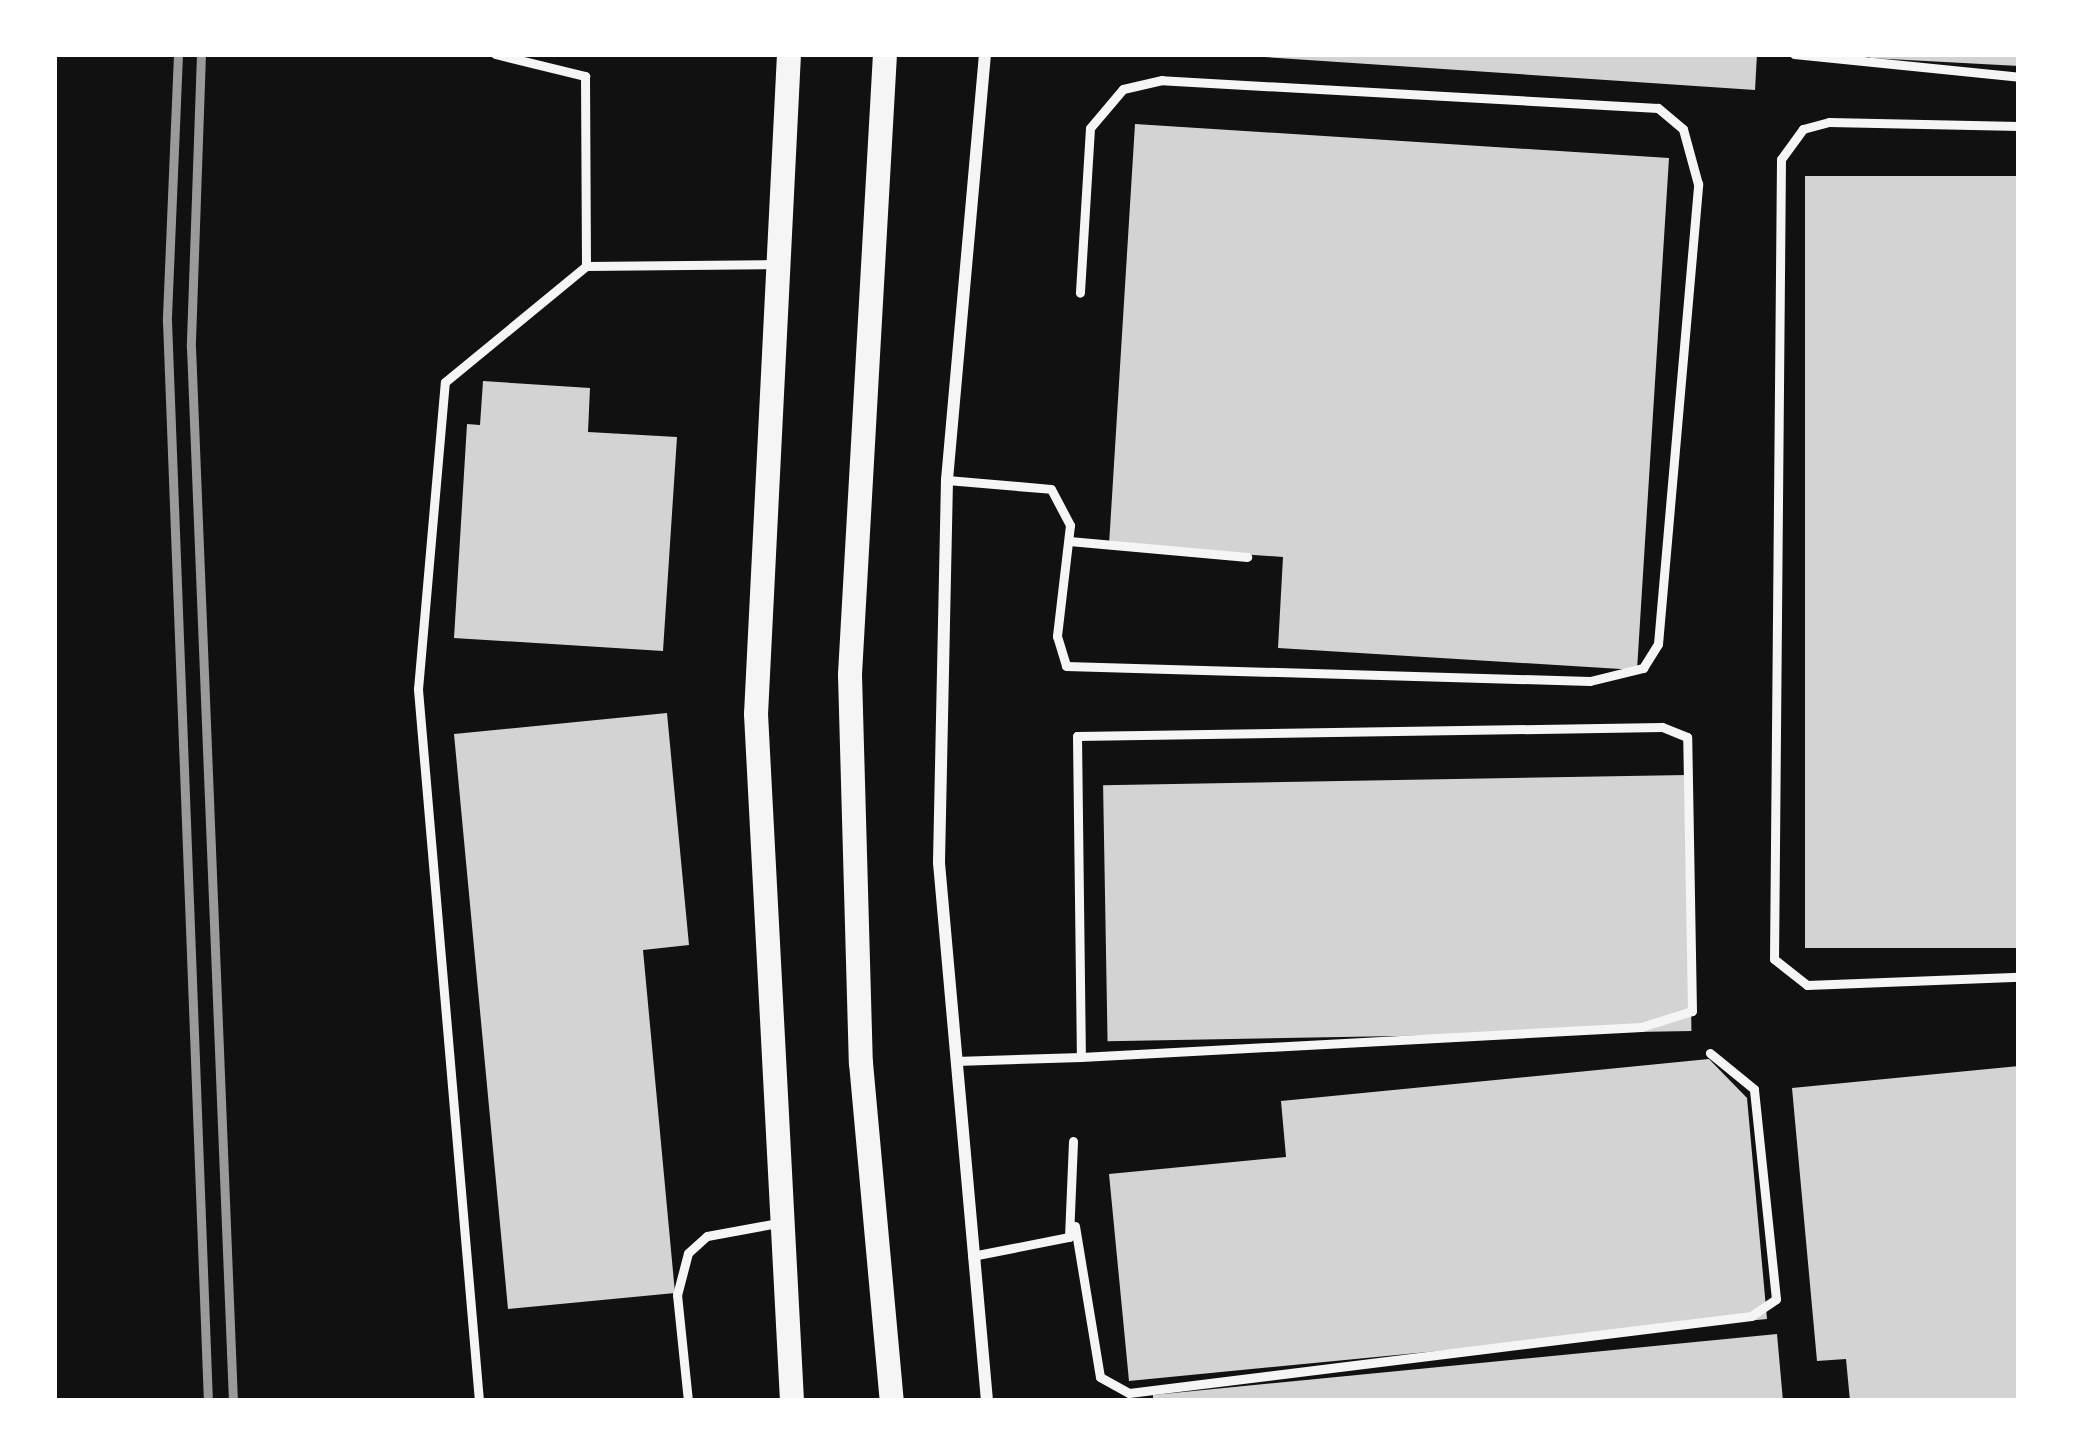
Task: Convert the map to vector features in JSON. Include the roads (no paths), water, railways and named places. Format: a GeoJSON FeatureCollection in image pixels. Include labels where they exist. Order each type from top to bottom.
{"type":"FeatureCollection","features":[{"type":"Feature","properties":{"kind":"main road"},"geometry":{"type":"LineString","coordinates":[[789,54],[756,714],[792,1401]]}},
{"type":"Feature","properties":{"kind":"main road"},"geometry":{"type":"LineString","coordinates":[[885,54],[850,675],[861,1063],[892,1401]]}},
{"type":"Feature","properties":{"kind":"street"},"geometry":{"type":"LineString","coordinates":[[985,54],[947,480],[939,863],[987,1401]]}},
{"type":"Feature","properties":{"kind":"lane"},"geometry":{"type":"LineString","coordinates":[[495,54],[585,76],[586,266]]}},
{"type":"Feature","properties":{"kind":"lane"},"geometry":{"type":"LineString","coordinates":[[1794,54],[2019,76]]}},
{"type":"Feature","properties":{"kind":"lane"},"geometry":{"type":"LineString","coordinates":[[947,480],[1036,480],[1060,503],[1069,541],[1057,636],[1066,666],[1590,681],[1643,668],[1658,644],[1698,184],[1683,128],[1658,109],[1162,80],[1103,102],[1090,128],[1080,292]]}},
{"type":"Feature","properties":{"kind":"lane"},"geometry":{"type":"LineString","coordinates":[[2019,125],[1829,122],[1788,141],[1774,213],[1774,959],[1808,985],[2019,977]]}},
{"type":"Feature","properties":{"kind":"lane"},"geometry":{"type":"LineString","coordinates":[[479,1401],[418,689],[446,382],[496,329],[586,266],[775,264]]}},
{"type":"Feature","properties":{"kind":"lane"},"geometry":{"type":"LineString","coordinates":[[1069,541],[1247,557]]}},
{"type":"Feature","properties":{"kind":"lane"},"geometry":{"type":"LineString","coordinates":[[954,1061],[1081,1057],[1641,1027],[1692,1012],[1687,737],[1662,727],[1077,736],[1081,1057]]}},
{"type":"Feature","properties":{"kind":"lane"},"geometry":{"type":"LineString","coordinates":[[1073,1141],[1076,1226],[1100,1377],[1129,1394],[1751,1316],[1776,1299],[1754,1089],[1709,1053]]}},
{"type":"Feature","properties":{"kind":"lane"},"geometry":{"type":"LineString","coordinates":[[688,1401],[677,1295],[688,1253],[707,1236],[784,1222]]}},
{"type":"Feature","properties":{"kind":"lane"},"geometry":{"type":"LineString","coordinates":[[971,1256],[1054,1242],[1076,1226]]}},
{"type":"Feature","properties":{"kind":"railway"},"geometry":{"type":"LineString","coordinates":[[178,54],[167,321],[208,1401]]}},
{"type":"Feature","properties":{"kind":"railway"},"geometry":{"type":"LineString","coordinates":[[201,54],[191,347],[233,1401]]}}]}
